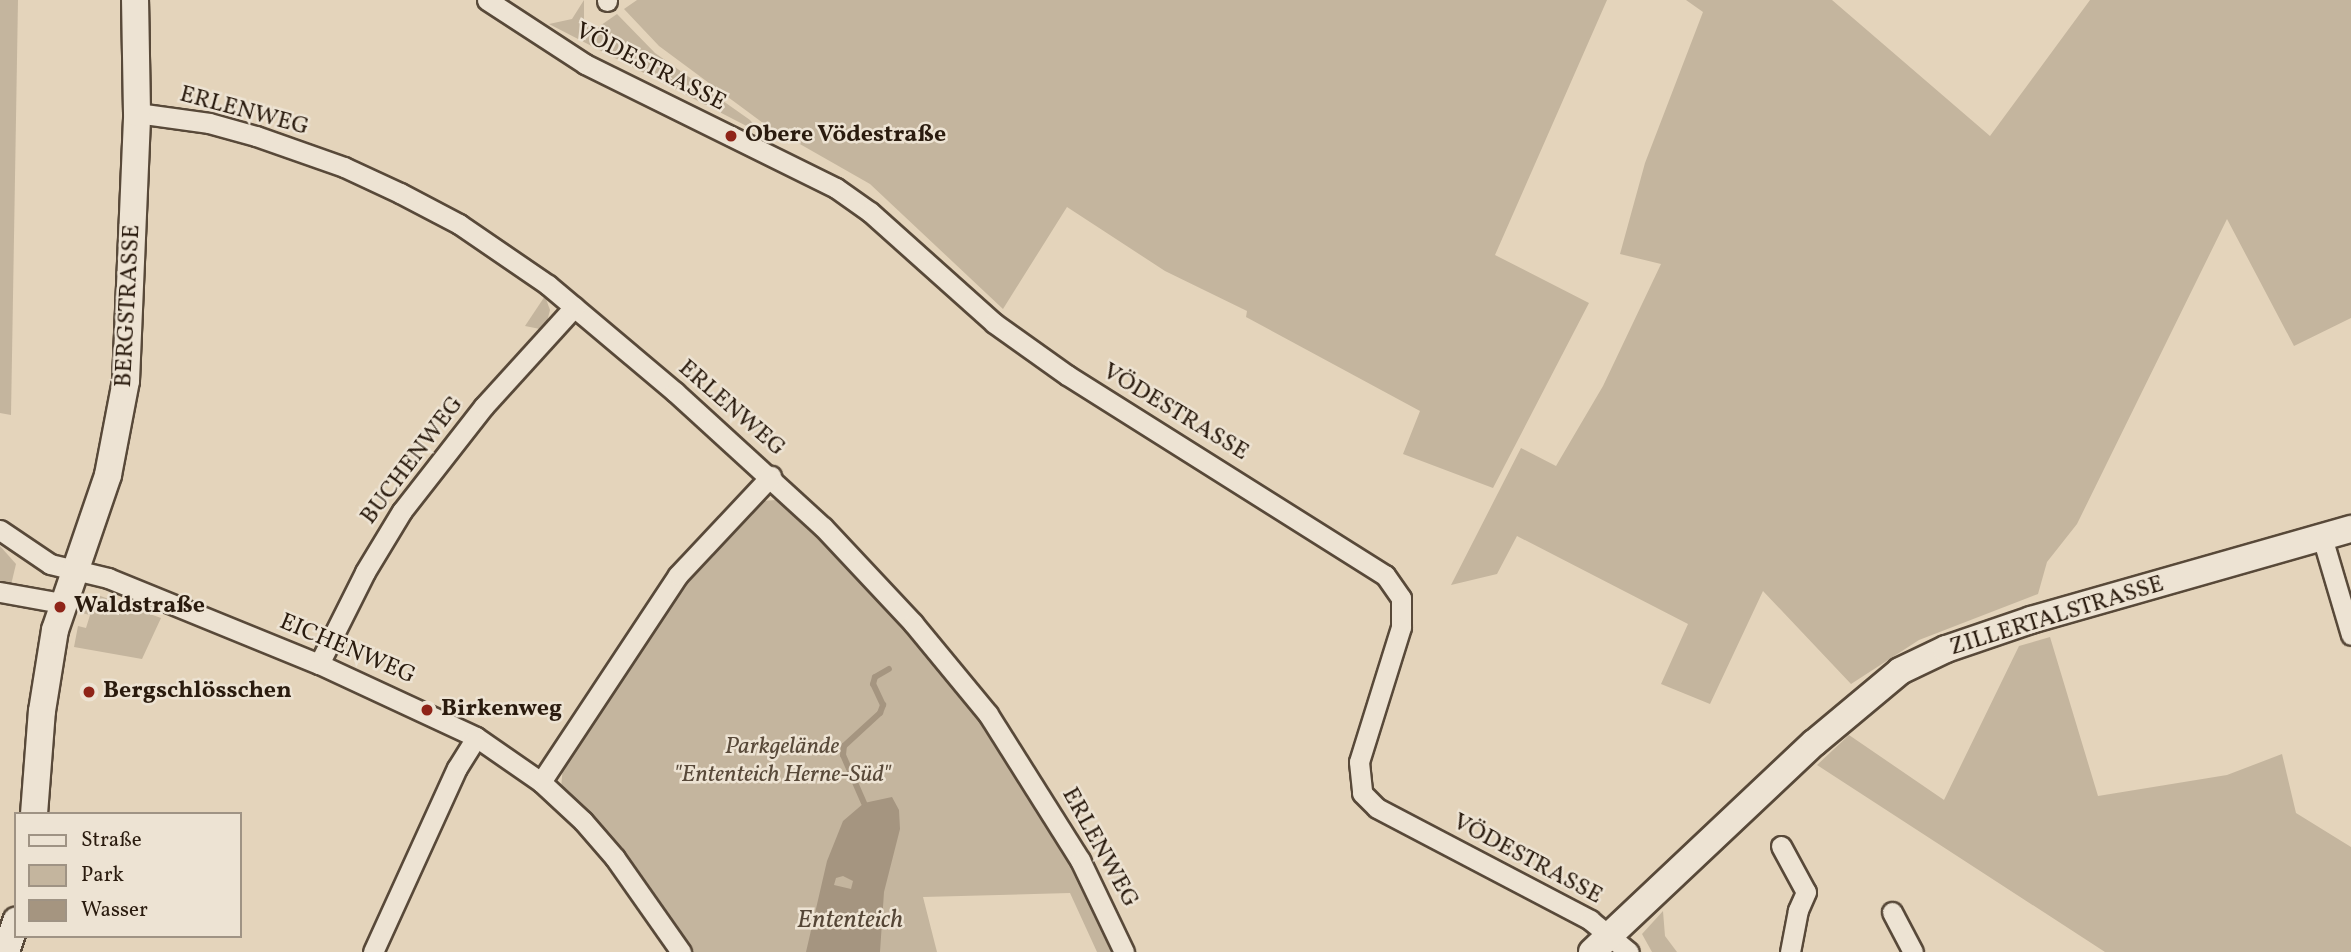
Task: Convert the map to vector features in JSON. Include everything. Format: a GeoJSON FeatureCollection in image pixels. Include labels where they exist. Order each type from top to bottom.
{"type":"FeatureCollection","features":[{"type":"Feature","properties":{"kind":"street","name":"BERGSTRASSE"},"geometry":{"type":"LineString","coordinates":[[34,812],[42,711],[62,603],[108,475],[120,425],[132,312],[137,113],[135,0]]}},
{"type":"Feature","properties":{"kind":"street","name":"VÖDESTRASSE"},"geometry":{"type":"LineString","coordinates":[[487,0],[585,64],[836,188],[870,212],[994,323],[1067,375],[1385,575],[1401,598],[1402,627],[1359,762],[1362,793],[1377,808],[1600,943],[1629,952]]}},
{"type":"Feature","properties":{"kind":"street","name":"ERLENWEG"},"geometry":{"type":"LineString","coordinates":[[137,113],[209,123],[344,167],[459,224],[574,307],[771,476],[913,623],[988,714],[1062,827],[1124,952]]}},
{"type":"Feature","properties":{"kind":"street","name":"BUCHENWEG"},"geometry":{"type":"LineString","coordinates":[[319,664],[365,572],[402,511],[484,406],[574,307]]}},
{"type":"Feature","properties":{"kind":"street"},"geometry":{"type":"LineString","coordinates":[[541,782],[678,576],[771,476]]}},
{"type":"Feature","properties":{"kind":"street","name":"ZILLERTALSTRASSE"},"geometry":{"type":"LineString","coordinates":[[1600,943],[1814,743],[1900,671],[1946,649],[2031,620],[2351,529]]}},
{"type":"Feature","properties":{"kind":"street"},"geometry":{"type":"LineString","coordinates":[[0,530],[50,564],[73,571]]}},
{"type":"Feature","properties":{"kind":"street"},"geometry":{"type":"LineString","coordinates":[[2322,537],[2351,635]]}},
{"type":"Feature","properties":{"kind":"street","name":"EICHENWEG"},"geometry":{"type":"LineString","coordinates":[[73,571],[108,578],[319,664],[476,737],[541,782],[615,858],[681,952]]}},
{"type":"Feature","properties":{"kind":"street"},"geometry":{"type":"LineString","coordinates":[[0,592],[62,603]]}},
{"type":"Feature","properties":{"kind":"street"},"geometry":{"type":"LineString","coordinates":[[373,952],[457,768],[476,737]]}},
{"type":"Feature","properties":{"kind":"street"},"geometry":{"type":"LineString","coordinates":[[1782,846],[1806,892],[1797,910],[1790,952]]}},
{"type":"Feature","properties":{"kind":"street"},"geometry":{"type":"LineString","coordinates":[[1892,912],[1913,952]]}},
{"type":"Feature","properties":{"kind":"street"},"geometry":{"type":"LineString","coordinates":[[6,952],[14,928]]}},
{"type":"Feature","properties":{"kind":"green space"},"geometry":{"type":"Polygon","coordinates":[[[0,0],[18,0],[11,415],[0,413],[0,0]]]}},
{"type":"Feature","properties":{"kind":"green space"},"geometry":{"type":"Polygon","coordinates":[[[584,0],[584,19],[594,30],[617,14],[655,53],[750,120],[762,134],[549,24],[572,19],[584,0]]]}},
{"type":"Feature","properties":{"kind":"green space"},"geometry":{"type":"Polygon","coordinates":[[[637,0],[1607,0],[1495,255],[1589,303],[1493,488],[1403,454],[1420,411],[1246,317],[1247,311],[1165,271],[1067,207],[1003,309],[870,184],[763,123],[659,46],[624,9],[637,0]]]}},
{"type":"Feature","properties":{"kind":"green space"},"geometry":{"type":"Polygon","coordinates":[[[1686,0],[1832,0],[1990,136],[2090,0],[2351,0],[2351,318],[2294,346],[2227,219],[2077,524],[2047,562],[2038,594],[1919,640],[1851,684],[1763,591],[1710,704],[1661,684],[1688,624],[1517,536],[1497,574],[1451,585],[1521,448],[1556,466],[1603,386],[1661,264],[1620,254],[1645,163],[1703,12],[1686,0]]]}},
{"type":"Feature","properties":{"kind":"green space"},"geometry":{"type":"Polygon","coordinates":[[[545,296],[550,310],[545,330],[525,326],[545,296]]]}},
{"type":"Feature","properties":{"kind":"green space","name":"Parkgelände \"Ententeich Herne-Süd\""},"geometry":{"type":"Polygon","coordinates":[[[776,500],[829,546],[907,628],[985,723],[1068,853],[1115,952],[1097,952],[1070,893],[923,897],[937,952],[691,952],[636,871],[561,788],[563,766],[691,572],[760,501],[776,500]]]}},
{"type":"Feature","properties":{"kind":"green space"},"geometry":{"type":"Polygon","coordinates":[[[0,546],[16,564],[11,585],[0,583],[0,546]]]}},
{"type":"Feature","properties":{"kind":"green space"},"geometry":{"type":"Polygon","coordinates":[[[95,594],[161,618],[142,659],[74,647],[78,626],[86,628],[90,615],[82,613],[88,599],[95,594]]]}},
{"type":"Feature","properties":{"kind":"green space"},"geometry":{"type":"Polygon","coordinates":[[[2050,637],[2098,796],[2227,775],[2282,754],[2296,813],[2351,847],[2351,952],[2105,952],[1817,765],[1849,735],[1944,800],[2019,646],[2050,637]]]}},
{"type":"Feature","properties":{"kind":"green space"},"geometry":{"type":"Polygon","coordinates":[[[1663,911],[1665,936],[1677,952],[1652,952],[1642,934],[1663,911]]]}},
{"type":"Feature","properties":{"kind":"water","name":"Ententeich"},"geometry":{"type":"Polygon","coordinates":[[[892,797],[899,810],[900,829],[884,892],[880,952],[806,952],[827,861],[843,821],[864,803],[892,797]],[[843,876],[836,878],[834,885],[851,889],[853,881],[843,876]]]}},
{"type":"Feature","properties":{"kind":"waterway"},"geometry":{"type":"LineString","coordinates":[[864,803],[843,755],[844,746],[880,713],[883,705],[873,684],[875,677],[889,669]]}},
{"type":"Feature","properties":{"kind":"place","name":"Obere Vödestraße"},"geometry":{"type":"Point","coordinates":[731,136]}},
{"type":"Feature","properties":{"kind":"place","name":"Waldstraße"},"geometry":{"type":"Point","coordinates":[60,607]}},
{"type":"Feature","properties":{"kind":"place","name":"Bergschlösschen"},"geometry":{"type":"Point","coordinates":[89,692]}},
{"type":"Feature","properties":{"kind":"place","name":"Birkenweg"},"geometry":{"type":"Point","coordinates":[427,710]}}]}
